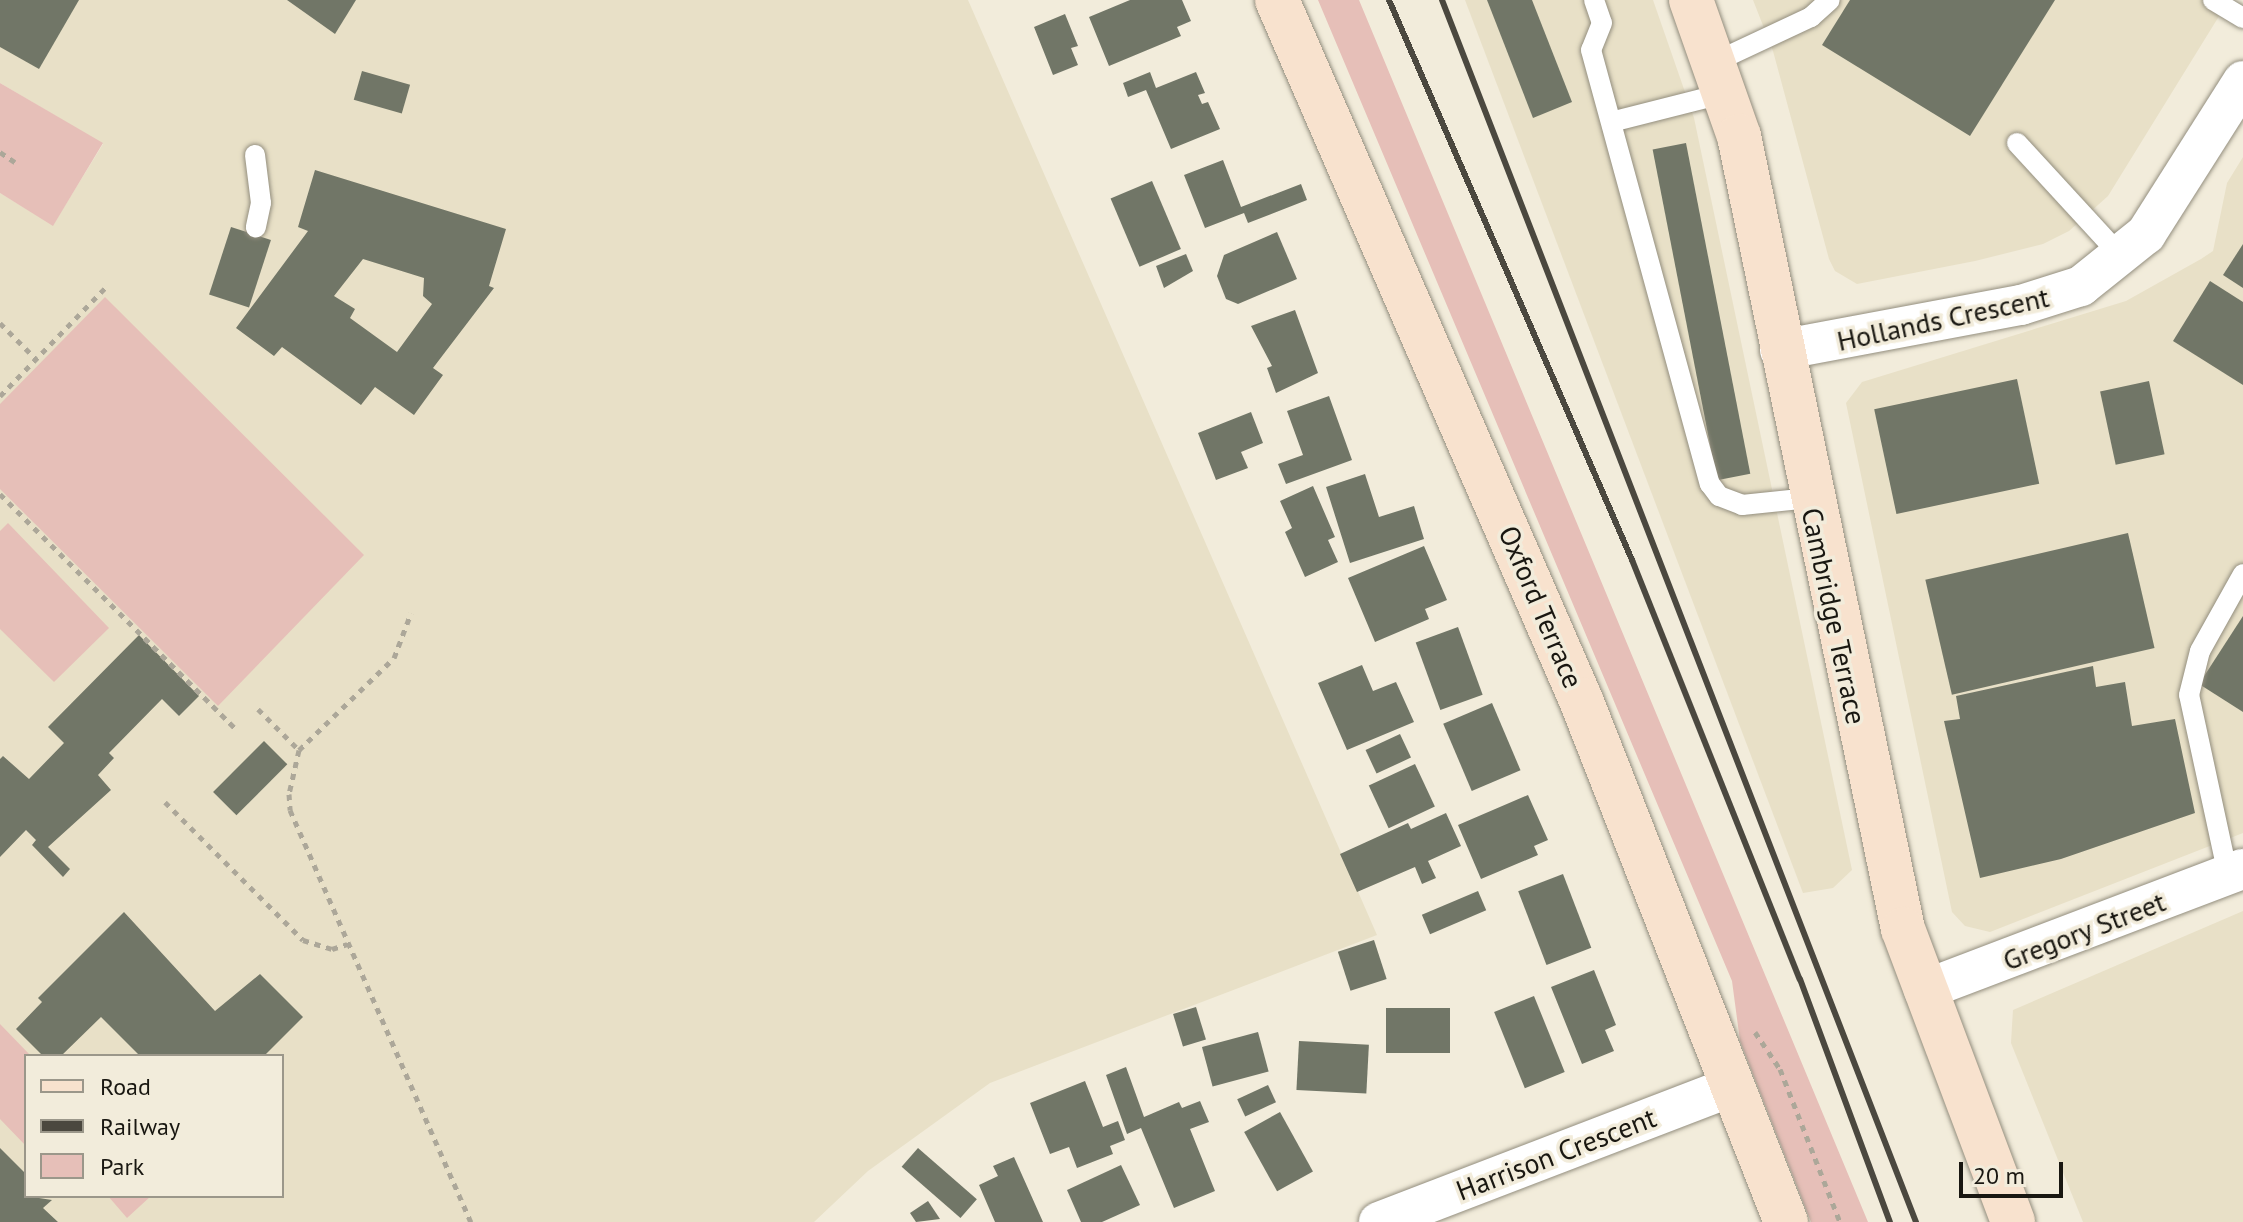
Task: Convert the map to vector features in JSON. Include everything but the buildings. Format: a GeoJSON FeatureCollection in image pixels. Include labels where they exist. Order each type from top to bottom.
{"type":"FeatureCollection","features":[{"type":"Feature","properties":{"kind":"street","name":"Oxford Terrace"},"geometry":{"type":"LineString","coordinates":[[1277,0],[1581,700],[1786,1222]]}},
{"type":"Feature","properties":{"kind":"street","name":"Cambridge Terrace"},"geometry":{"type":"LineString","coordinates":[[1691,0],[1720,78],[1780,350],[1886,865],[1924,990],[2013,1222]]}},
{"type":"Feature","properties":{"kind":"street","name":"Hollands Crescent"},"geometry":{"type":"LineString","coordinates":[[1780,350],[2056,297],[2122,257],[2166,206],[2243,81]]}},
{"type":"Feature","properties":{"kind":"street","name":"Gregory Street"},"geometry":{"type":"LineString","coordinates":[[1924,990],[2236,872]]}},
{"type":"Feature","properties":{"kind":"street","name":"Harrison Crescent"},"geometry":{"type":"LineString","coordinates":[[1379,1222],[1734,1086]]}},
{"type":"Feature","properties":{"kind":"lane"},"geometry":{"type":"LineString","coordinates":[[1594,0],[1602,23],[1591,50],[1615,121],[1710,484],[1719,496],[1742,505],[1810,498]]}},
{"type":"Feature","properties":{"kind":"lane"},"geometry":{"type":"LineString","coordinates":[[1615,121],[1720,78],[1811,17],[1830,0]]}},
{"type":"Feature","properties":{"kind":"lane"},"geometry":{"type":"LineString","coordinates":[[2213,0],[2243,18]]}},
{"type":"Feature","properties":{"kind":"lane"},"geometry":{"type":"LineString","coordinates":[[2017,143],[2122,257]]}},
{"type":"Feature","properties":{"kind":"lane"},"geometry":{"type":"LineString","coordinates":[[255,155],[261,203],[256,227]]}},
{"type":"Feature","properties":{"kind":"lane"},"geometry":{"type":"LineString","coordinates":[[2236,872],[2189,695],[2200,651],[2243,574]]}},
{"type":"Feature","properties":{"kind":"path"},"geometry":{"type":"LineString","coordinates":[[0,152],[15,162]]}},
{"type":"Feature","properties":{"kind":"path"},"geometry":{"type":"LineString","coordinates":[[0,396],[108,285]]}},
{"type":"Feature","properties":{"kind":"path"},"geometry":{"type":"LineString","coordinates":[[0,323],[36,359]]}},
{"type":"Feature","properties":{"kind":"path"},"geometry":{"type":"LineString","coordinates":[[0,494],[236,729]]}},
{"type":"Feature","properties":{"kind":"path"},"geometry":{"type":"LineString","coordinates":[[411,613],[394,658],[299,750],[289,794],[290,810],[471,1222]]}},
{"type":"Feature","properties":{"kind":"path"},"geometry":{"type":"LineString","coordinates":[[258,709],[299,750]]}},
{"type":"Feature","properties":{"kind":"path"},"geometry":{"type":"LineString","coordinates":[[165,802],[303,940],[332,949],[347,944]]}},
{"type":"Feature","properties":{"kind":"shaded area"},"geometry":{"type":"Polygon","coordinates":[[[0,0],[968,0],[1377,935],[990,1083],[868,1171],[814,1222],[0,1222],[0,193],[53,225],[103,144],[0,83],[0,0]]]}},
{"type":"Feature","properties":{"kind":"shaded area"},"geometry":{"type":"Polygon","coordinates":[[[1465,0],[1653,0],[1694,118],[1852,870],[1833,888],[1803,893],[1465,0]]]}},
{"type":"Feature","properties":{"kind":"shaded area"},"geometry":{"type":"Polygon","coordinates":[[[1753,0],[2229,0],[2108,196],[2069,231],[2043,244],[1975,261],[1857,284],[1835,271],[1829,259],[1773,51],[1753,0]]]}},
{"type":"Feature","properties":{"kind":"shaded area"},"geometry":{"type":"Polygon","coordinates":[[[2243,157],[2243,833],[1990,932],[1965,926],[1952,912],[1846,403],[1862,382],[2126,301],[2201,259],[2213,251],[2227,183],[2243,157]]]}},
{"type":"Feature","properties":{"kind":"shaded area"},"geometry":{"type":"Polygon","coordinates":[[[2243,911],[2243,1222],[2083,1222],[2011,1043],[2013,1010],[2243,911]]]}},
{"type":"Feature","properties":{"kind":"green space"},"geometry":{"type":"Polygon","coordinates":[[[1318,0],[1359,0],[1868,1222],[1811,1222],[1740,1041],[1732,981],[1318,0]]]}},
{"type":"Feature","properties":{"kind":"green space"},"geometry":{"type":"Polygon","coordinates":[[[0,83],[103,143],[53,226],[0,193],[0,83]]]}},
{"type":"Feature","properties":{"kind":"green space"},"geometry":{"type":"Polygon","coordinates":[[[105,297],[364,555],[218,706],[0,489],[0,404],[105,297]]]}},
{"type":"Feature","properties":{"kind":"green space"},"geometry":{"type":"Polygon","coordinates":[[[8,523],[109,628],[54,682],[0,629],[0,531],[8,523]]]}},
{"type":"Feature","properties":{"kind":"green space"},"geometry":{"type":"Polygon","coordinates":[[[0,1024],[29,1054],[24,1054],[24,1144],[0,1119],[0,1024]]]}},
{"type":"Feature","properties":{"kind":"green space"},"geometry":{"type":"Polygon","coordinates":[[[110,1198],[149,1198],[127,1218],[110,1198]]]}},
{"type":"Feature","properties":{"kind":"railway"},"geometry":{"type":"LineString","coordinates":[[1389,0],[1632,560],[1800,979],[1890,1222]]}},
{"type":"Feature","properties":{"kind":"railway"},"geometry":{"type":"LineString","coordinates":[[1442,0],[1916,1222]]}}]}
